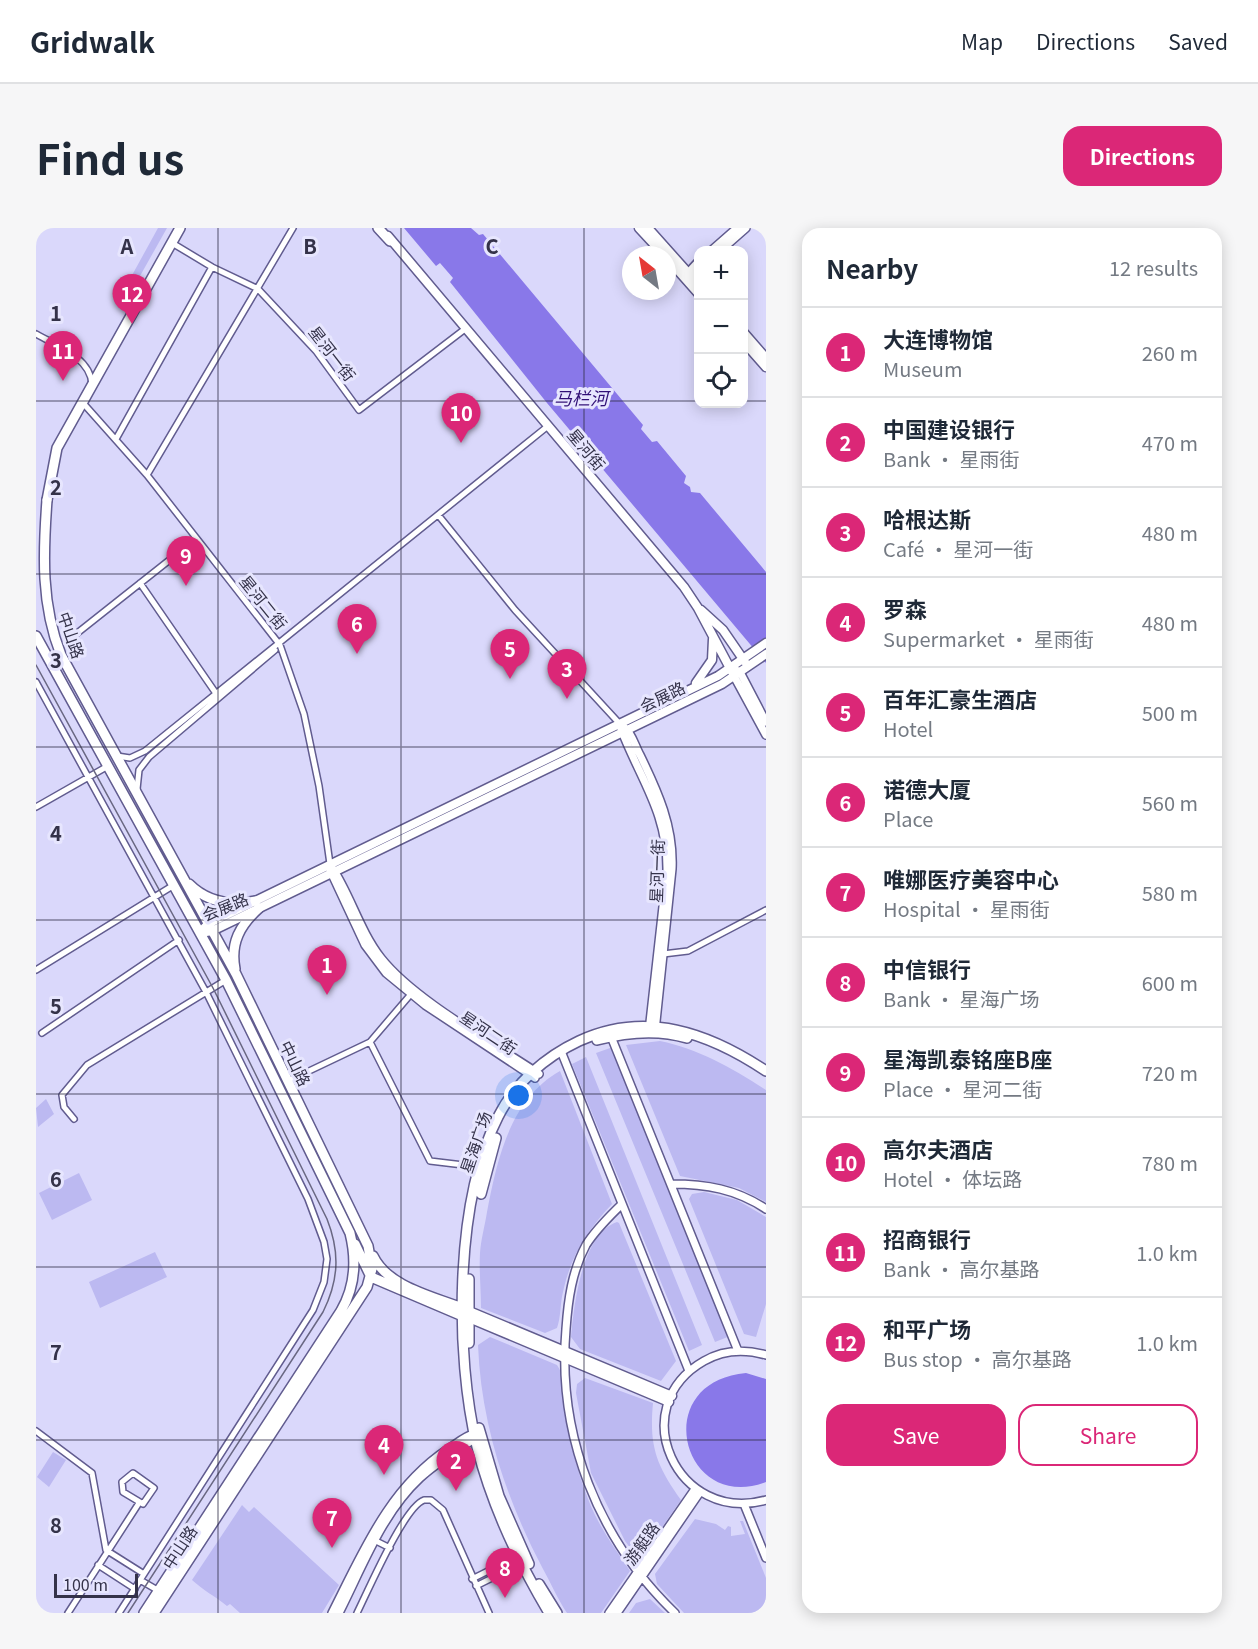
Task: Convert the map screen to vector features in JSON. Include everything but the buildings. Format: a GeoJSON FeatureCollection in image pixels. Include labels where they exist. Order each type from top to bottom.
{"type":"FeatureCollection","features":[{"type":"Feature","properties":{"kind":"main road","name":"中山路"},"geometry":{"type":"LineString","coordinates":[[144,1613],[162,1593],[371,1277],[368,1246],[236,974],[61,656],[50,623],[44,571],[47,500],[57,448],[180,228]]}},
{"type":"Feature","properties":{"kind":"main road"},"geometry":{"type":"LineString","coordinates":[[378,228],[390,241]]}},
{"type":"Feature","properties":{"kind":"main road","name":"星河街"},"geometry":{"type":"LineString","coordinates":[[384,228],[390,241],[684,587],[735,672]]}},
{"type":"Feature","properties":{"kind":"main road"},"geometry":{"type":"LineString","coordinates":[[639,228],[656,246]]}},
{"type":"Feature","properties":{"kind":"main road"},"geometry":{"type":"LineString","coordinates":[[648,228],[691,274]]}},
{"type":"Feature","properties":{"kind":"main road"},"geometry":{"type":"LineString","coordinates":[[676,264],[691,274]]}},
{"type":"Feature","properties":{"kind":"main road"},"geometry":{"type":"LineString","coordinates":[[748,338],[766,358]]}},
{"type":"Feature","properties":{"kind":"main road"},"geometry":{"type":"LineString","coordinates":[[748,347],[766,367]]}},
{"type":"Feature","properties":{"kind":"main road"},"geometry":{"type":"LineString","coordinates":[[36,515],[47,500]]}},
{"type":"Feature","properties":{"kind":"main road"},"geometry":{"type":"LineString","coordinates":[[36,557],[44,571]]}},
{"type":"Feature","properties":{"kind":"main road"},"geometry":{"type":"LineString","coordinates":[[36,599],[45,591]]}},
{"type":"Feature","properties":{"kind":"main road","name":"星河街"},"geometry":{"type":"LineString","coordinates":[[698,608],[723,630],[746,663]]}},
{"type":"Feature","properties":{"kind":"main road"},"geometry":{"type":"LineString","coordinates":[[686,691],[708,669],[714,649],[713,635]]}},
{"type":"Feature","properties":{"kind":"main road","name":"中山路"},"geometry":{"type":"LineString","coordinates":[[36,636],[226,980],[350,1233],[354,1266],[348,1300],[162,1593],[154,1613]]}},
{"type":"Feature","properties":{"kind":"main road","name":"会展路"},"geometry":{"type":"LineString","coordinates":[[200,932],[332,870],[735,672],[760,655],[766,643]]}},
{"type":"Feature","properties":{"kind":"main road","name":"会展路"},"geometry":{"type":"LineString","coordinates":[[623,728],[686,691],[735,672]]}},
{"type":"Feature","properties":{"kind":"main road"},"geometry":{"type":"LineString","coordinates":[[183,878],[191,887],[211,900],[232,904],[258,904]]}},
{"type":"Feature","properties":{"kind":"main road"},"geometry":{"type":"LineString","coordinates":[[236,974],[235,942],[245,922],[258,904]]}},
{"type":"Feature","properties":{"kind":"main road","name":"星海广场"},"geometry":{"type":"LineString","coordinates":[[652,1029],[699,1041],[766,1079]]}},
{"type":"Feature","properties":{"kind":"main road","name":"星海广场"},"geometry":{"type":"LineString","coordinates":[[549,1613],[524,1558],[477,1435],[463,1357],[467,1235],[498,1116],[534,1074],[585,1038],[610,1033],[652,1029],[702,1036],[766,1071]]}},
{"type":"Feature","properties":{"kind":"main road"},"geometry":{"type":"LineString","coordinates":[[350,1233],[371,1277],[465,1313],[670,1399]]}},
{"type":"Feature","properties":{"kind":"main road"},"geometry":{"type":"LineString","coordinates":[[368,1246],[379,1268],[392,1279],[465,1313]]}},
{"type":"Feature","properties":{"kind":"main road","name":"星海广场"},"geometry":{"type":"LineString","coordinates":[[524,1558],[557,1613]]}},
{"type":"Feature","properties":{"kind":"street"},"geometry":{"type":"LineString","coordinates":[[147,475],[293,228]]}},
{"type":"Feature","properties":{"kind":"street"},"geometry":{"type":"LineString","coordinates":[[717,246],[737,228]]}},
{"type":"Feature","properties":{"kind":"street"},"geometry":{"type":"LineString","coordinates":[[726,246],[746,228]]}},
{"type":"Feature","properties":{"kind":"street","name":"星河一街"},"geometry":{"type":"LineString","coordinates":[[172,243],[212,267],[258,289],[316,351],[358,410],[465,329]]}},
{"type":"Feature","properties":{"kind":"street"},"geometry":{"type":"LineString","coordinates":[[116,439],[212,267]]}},
{"type":"Feature","properties":{"kind":"street"},"geometry":{"type":"LineString","coordinates":[[36,334],[85,364],[91,373],[92,385]]}},
{"type":"Feature","properties":{"kind":"street","name":"星河二街"},"geometry":{"type":"LineString","coordinates":[[83,403],[147,475],[280,645],[304,714],[319,786],[332,870],[365,945],[386,973],[411,994],[534,1074]]}},
{"type":"Feature","properties":{"kind":"street"},"geometry":{"type":"LineString","coordinates":[[137,794],[139,770],[149,757],[280,645],[548,426]]}},
{"type":"Feature","properties":{"kind":"street","name":"星河一街"},"geometry":{"type":"LineString","coordinates":[[439,516],[515,610],[623,728],[656,788],[671,834],[672,869],[652,1029]]}},
{"type":"Feature","properties":{"kind":"street"},"geometry":{"type":"LineString","coordinates":[[71,638],[196,539]]}},
{"type":"Feature","properties":{"kind":"street"},"geometry":{"type":"LineString","coordinates":[[140,583],[215,692]]}},
{"type":"Feature","properties":{"kind":"street"},"geometry":{"type":"LineString","coordinates":[[117,756],[130,758],[145,751],[261,656],[280,645]]}},
{"type":"Feature","properties":{"kind":"street","name":"星河街"},"geometry":{"type":"LineString","coordinates":[[735,672],[766,722]]}},
{"type":"Feature","properties":{"kind":"street","name":"星河街"},"geometry":{"type":"LineString","coordinates":[[735,672],[766,735]]}},
{"type":"Feature","properties":{"kind":"street"},"geometry":{"type":"LineString","coordinates":[[36,682],[206,992],[308,1199],[324,1242],[326,1271],[319,1298],[308,1318],[119,1613]]}},
{"type":"Feature","properties":{"kind":"street","name":"星河一街"},"geometry":{"type":"LineString","coordinates":[[623,728],[656,804],[666,846],[667,871],[652,1029]]}},
{"type":"Feature","properties":{"kind":"street"},"geometry":{"type":"LineString","coordinates":[[36,807],[108,766]]}},
{"type":"Feature","properties":{"kind":"street","name":"星河二街"},"geometry":{"type":"LineString","coordinates":[[332,870],[363,930],[390,969],[428,999],[534,1074]]}},
{"type":"Feature","properties":{"kind":"street"},"geometry":{"type":"LineString","coordinates":[[36,970],[174,885]]}},
{"type":"Feature","properties":{"kind":"street"},"geometry":{"type":"LineString","coordinates":[[663,954],[688,951],[766,910]]}},
{"type":"Feature","properties":{"kind":"street"},"geometry":{"type":"LineString","coordinates":[[42,1033],[179,940]]}},
{"type":"Feature","properties":{"kind":"street"},"geometry":{"type":"LineString","coordinates":[[74,1119],[64,1107],[62,1095],[87,1065],[226,980]]}},
{"type":"Feature","properties":{"kind":"street"},"geometry":{"type":"LineString","coordinates":[[288,1081],[370,1042],[411,994]]}},
{"type":"Feature","properties":{"kind":"street"},"geometry":{"type":"LineString","coordinates":[[610,1033],[738,1351]]}},
{"type":"Feature","properties":{"kind":"street"},"geometry":{"type":"LineString","coordinates":[[370,1042],[430,1161],[484,1168]]}},
{"type":"Feature","properties":{"kind":"street"},"geometry":{"type":"LineString","coordinates":[[562,1054],[689,1371]]}},
{"type":"Feature","properties":{"kind":"street"},"geometry":{"type":"LineString","coordinates":[[671,1184],[717,1187],[739,1193],[766,1209]]}},
{"type":"Feature","properties":{"kind":"street"},"geometry":{"type":"LineString","coordinates":[[622,1204],[594,1235],[578,1264],[569,1297],[565,1355],[570,1421],[584,1474],[608,1527],[640,1574],[675,1613]]}},
{"type":"Feature","properties":{"kind":"street"},"geometry":{"type":"LineString","coordinates":[[766,1355],[738,1351],[708,1359],[689,1371],[670,1399],[664,1432],[669,1454],[680,1474],[698,1490],[717,1500],[744,1504],[766,1500]]}},
{"type":"Feature","properties":{"kind":"street"},"geometry":{"type":"LineString","coordinates":[[36,1431],[92,1473],[108,1551],[144,1574]]}},
{"type":"Feature","properties":{"kind":"street"},"geometry":{"type":"LineString","coordinates":[[339,1613],[388,1507],[414,1475],[477,1435]]}},
{"type":"Feature","properties":{"kind":"street"},"geometry":{"type":"LineString","coordinates":[[133,1473],[154,1488],[143,1504],[139,1503],[123,1492],[122,1482],[129,1474],[133,1473]]}},
{"type":"Feature","properties":{"kind":"street","name":"游艇路"},"geometry":{"type":"LineString","coordinates":[[609,1613],[640,1574],[698,1490]]}},
{"type":"Feature","properties":{"kind":"street"},"geometry":{"type":"LineString","coordinates":[[357,1613],[414,1506],[424,1500],[431,1500],[443,1510],[489,1613]]}},
{"type":"Feature","properties":{"kind":"street"},"geometry":{"type":"LineString","coordinates":[[68,1613],[139,1503]]}},
{"type":"Feature","properties":{"kind":"street"},"geometry":{"type":"LineString","coordinates":[[744,1504],[766,1558]]}},
{"type":"Feature","properties":{"kind":"street"},"geometry":{"type":"LineString","coordinates":[[372,1541],[389,1550]]}},
{"type":"Feature","properties":{"kind":"street"},"geometry":{"type":"LineString","coordinates":[[332,1613],[372,1541]]}},
{"type":"Feature","properties":{"kind":"street"},"geometry":{"type":"LineString","coordinates":[[472,1579],[524,1558]]}},
{"type":"Feature","properties":{"kind":"street"},"geometry":{"type":"LineString","coordinates":[[476,1587],[524,1558]]}},
{"type":"Feature","properties":{"kind":"street"},"geometry":{"type":"LineString","coordinates":[[98,1565],[135,1588]]}},
{"type":"Feature","properties":{"kind":"street","name":"游艇路"},"geometry":{"type":"LineString","coordinates":[[617,1613],[640,1574]]}},
{"type":"Feature","properties":{"kind":"street"},"geometry":{"type":"LineString","coordinates":[[140,1580],[162,1593]]}},
{"type":"Feature","properties":{"kind":"shaded area"},"geometry":{"type":"Polygon","coordinates":[[[158,228],[167,228],[131,292],[125,288],[158,228]]]}},
{"type":"Feature","properties":{"kind":"shaded area"},"geometry":{"type":"Polygon","coordinates":[[[660,1041],[715,1060],[766,1090],[766,1202],[739,1188],[680,1176],[626,1045],[660,1041]]]}},
{"type":"Feature","properties":{"kind":"shaded area"},"geometry":{"type":"Polygon","coordinates":[[[613,1047],[730,1336],[715,1342],[596,1053],[613,1047]]]}},
{"type":"Feature","properties":{"kind":"shaded area"},"geometry":{"type":"Polygon","coordinates":[[[586,1057],[702,1345],[689,1351],[572,1064],[586,1057]]]}},
{"type":"Feature","properties":{"kind":"shaded area"},"geometry":{"type":"Polygon","coordinates":[[[560,1071],[612,1204],[595,1224],[575,1255],[566,1279],[557,1328],[545,1333],[481,1308],[480,1253],[491,1192],[501,1152],[509,1132],[529,1098],[543,1083],[560,1071]]]}},
{"type":"Feature","properties":{"kind":"shaded area"},"geometry":{"type":"Polygon","coordinates":[[[46,1099],[54,1114],[38,1127],[36,1108],[46,1099]]]}},
{"type":"Feature","properties":{"kind":"shaded area"},"geometry":{"type":"Polygon","coordinates":[[[79,1173],[92,1200],[52,1220],[39,1193],[79,1173]]]}},
{"type":"Feature","properties":{"kind":"shaded area"},"geometry":{"type":"Polygon","coordinates":[[[704,1192],[737,1200],[766,1217],[766,1304],[756,1337],[744,1334],[689,1199],[692,1194],[704,1192]]]}},
{"type":"Feature","properties":{"kind":"shaded area"},"geometry":{"type":"Polygon","coordinates":[[[617,1222],[676,1361],[661,1381],[580,1349],[571,1337],[577,1291],[587,1256],[605,1229],[617,1222]]]}},
{"type":"Feature","properties":{"kind":"shaded area"},"geometry":{"type":"Polygon","coordinates":[[[155,1252],[167,1277],[100,1308],[89,1282],[155,1252]]]}},
{"type":"Feature","properties":{"kind":"shaded area"},"geometry":{"type":"Polygon","coordinates":[[[490,1337],[557,1365],[560,1370],[568,1426],[581,1480],[595,1515],[630,1571],[601,1613],[567,1613],[518,1516],[498,1460],[484,1403],[478,1345],[490,1337]]]}},
{"type":"Feature","properties":{"kind":"shaded area"},"geometry":{"type":"Polygon","coordinates":[[[585,1378],[653,1403],[652,1431],[656,1454],[681,1500],[646,1550],[631,1549],[625,1541],[591,1473],[576,1393],[577,1384],[585,1378]]]}},
{"type":"Feature","properties":{"kind":"shaded area"},"geometry":{"type":"Polygon","coordinates":[[[53,1452],[66,1460],[49,1487],[37,1477],[53,1452]]]}},
{"type":"Feature","properties":{"kind":"shaded area"},"geometry":{"type":"Polygon","coordinates":[[[242,1505],[249,1512],[254,1507],[339,1585],[322,1613],[240,1613],[192,1580],[242,1505]]]}},
{"type":"Feature","properties":{"kind":"shaded area"},"geometry":{"type":"Polygon","coordinates":[[[695,1519],[716,1524],[725,1530],[728,1526],[731,1527],[731,1536],[745,1534],[740,1521],[743,1521],[766,1578],[766,1613],[684,1613],[657,1584],[655,1574],[695,1519]]]}},
{"type":"Feature","properties":{"kind":"shaded area"},"geometry":{"type":"Polygon","coordinates":[[[650,1599],[665,1613],[629,1613],[636,1603],[650,1599]]]}},
{"type":"Feature","properties":{"kind":"water","name":"马栏河"},"geometry":{"type":"Polygon","coordinates":[[[404,228],[471,228],[479,235],[483,234],[643,425],[641,429],[652,442],[657,441],[686,476],[684,483],[690,487],[691,492],[700,493],[766,572],[766,663],[547,403],[450,282],[453,278],[440,263],[436,266],[404,228]]]}},
{"type":"Feature","properties":{"kind":"water"},"geometry":{"type":"Polygon","coordinates":[[[746,1373],[766,1379],[766,1482],[737,1487],[714,1480],[697,1464],[688,1443],[687,1420],[696,1398],[715,1382],[746,1373]]]}},
{"type":"Feature","properties":{"kind":"tram line"},"geometry":{"type":"LineString","coordinates":[[36,665],[213,988],[327,1219],[336,1254],[335,1277],[323,1312],[128,1613]]}},
{"type":"Feature","properties":{"kind":"place","name":"和平广场"},"geometry":{"type":"Point","coordinates":[132,324]}},
{"type":"Feature","properties":{"kind":"place","name":"招商银行"},"geometry":{"type":"Point","coordinates":[63,381]}},
{"type":"Feature","properties":{"kind":"place","name":"高尔夫酒店"},"geometry":{"type":"Point","coordinates":[461,443]}},
{"type":"Feature","properties":{"kind":"place","name":"星海凯泰铭座B座"},"geometry":{"type":"Point","coordinates":[186,586]}},
{"type":"Feature","properties":{"kind":"place","name":"诺德大厦"},"geometry":{"type":"Point","coordinates":[357,654]}},
{"type":"Feature","properties":{"kind":"place","name":"百年汇豪生酒店"},"geometry":{"type":"Point","coordinates":[510,679]}},
{"type":"Feature","properties":{"kind":"place","name":"哈根达斯"},"geometry":{"type":"Point","coordinates":[567,699]}},
{"type":"Feature","properties":{"kind":"place","name":"大连博物馆"},"geometry":{"type":"Point","coordinates":[327,995]}},
{"type":"Feature","properties":{"kind":"place","name":"罗森"},"geometry":{"type":"Point","coordinates":[384,1475]}},
{"type":"Feature","properties":{"kind":"place","name":"中国建设银行"},"geometry":{"type":"Point","coordinates":[456,1491]}},
{"type":"Feature","properties":{"kind":"place","name":"唯娜医疗美容中心"},"geometry":{"type":"Point","coordinates":[332,1548]}},
{"type":"Feature","properties":{"kind":"place","name":"中信银行"},"geometry":{"type":"Point","coordinates":[505,1598]}}]}
